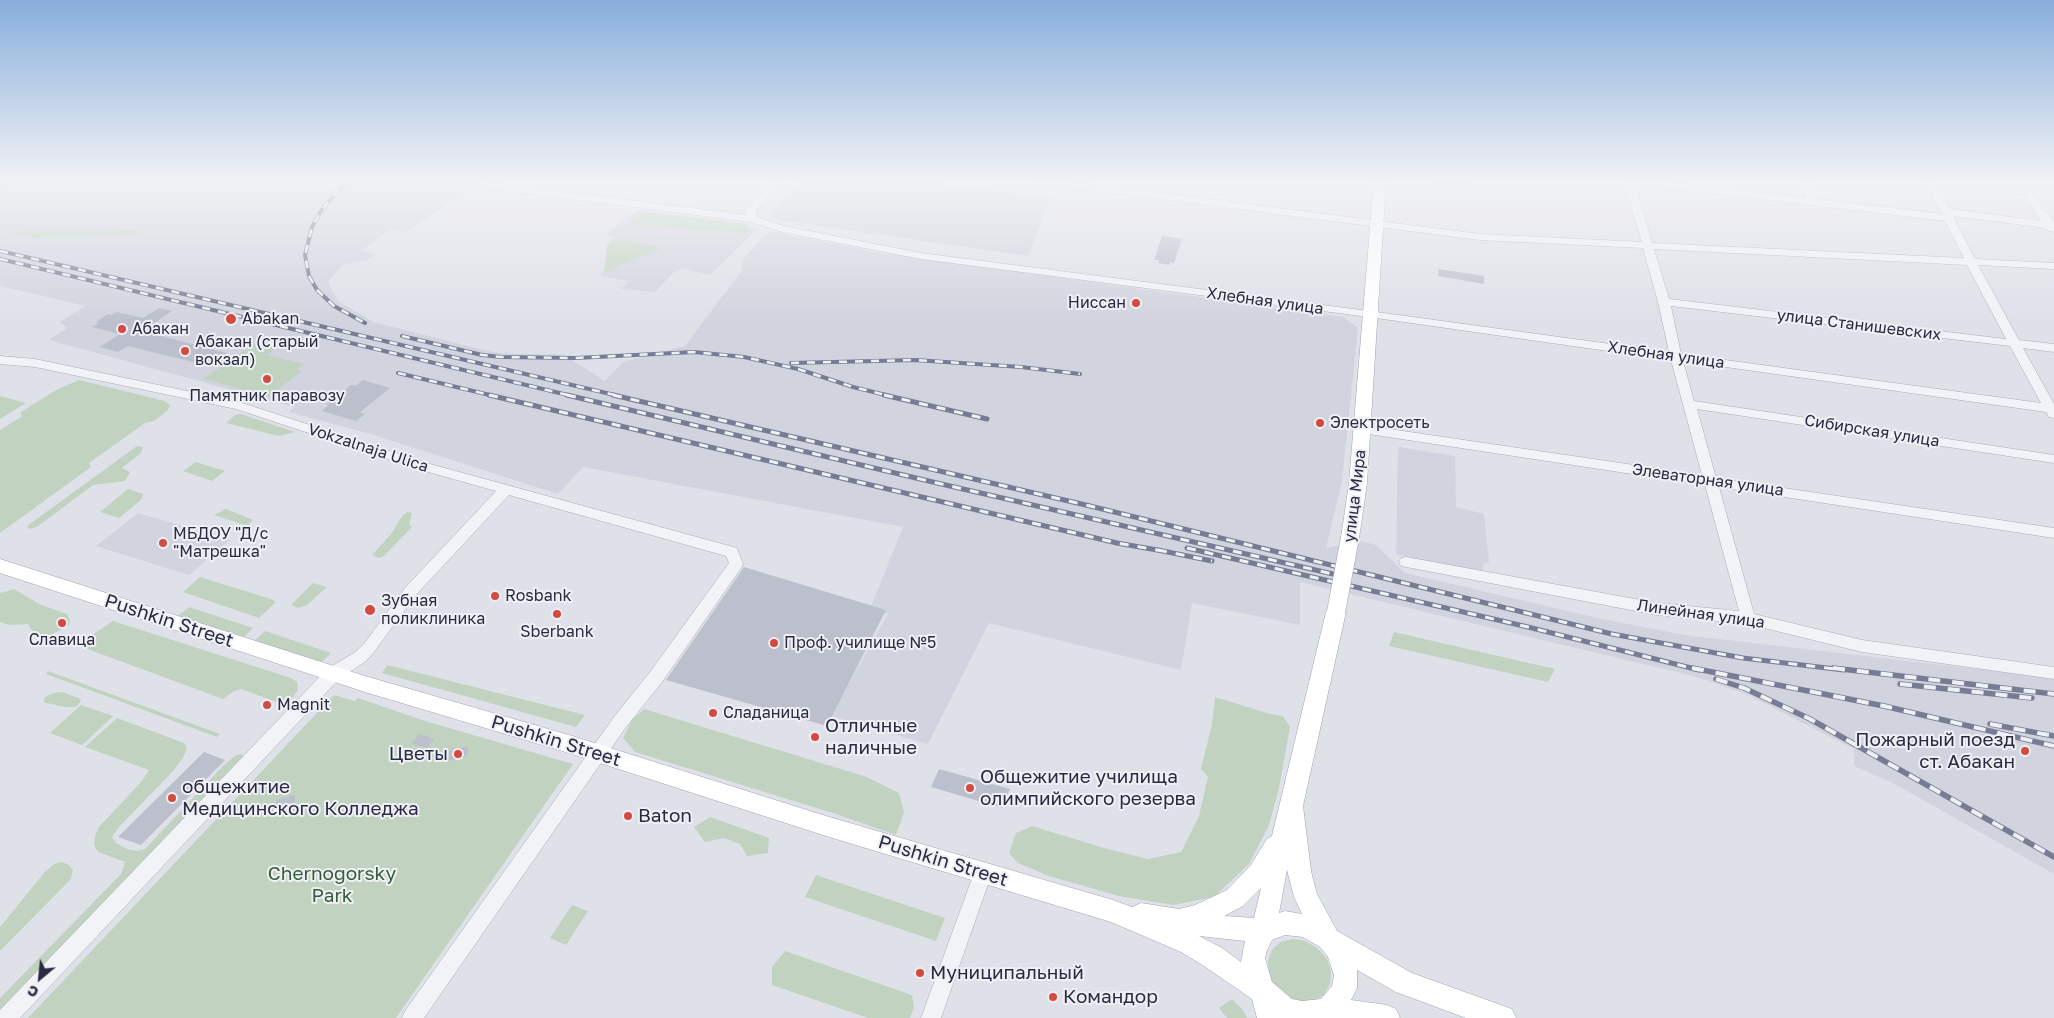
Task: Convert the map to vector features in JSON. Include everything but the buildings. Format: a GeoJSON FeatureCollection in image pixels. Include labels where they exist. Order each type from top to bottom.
{"type":"FeatureCollection","features":[{"type":"Feature","properties":{"kind":"main road","name":"улица Мира"},"geometry":{"type":"LineString","coordinates":[[1292,806],[1336,612],[1358,483],[1376,228]]}},
{"type":"Feature","properties":{"kind":"main road","name":"Pushkin Street"},"geometry":{"type":"LineString","coordinates":[[0,566],[333,674],[1113,912]]}},
{"type":"Feature","properties":{"kind":"main road"},"geometry":{"type":"LineString","coordinates":[[1176,921],[1198,916],[1235,898],[1259,873],[1267,861],[1292,806]]}},
{"type":"Feature","properties":{"kind":"main road"},"geometry":{"type":"LineString","coordinates":[[1270,1018],[1263,991],[1254,969],[1253,958],[1255,947],[1264,931],[1278,858],[1292,806]]}},
{"type":"Feature","properties":{"kind":"main road"},"geometry":{"type":"LineString","coordinates":[[1292,806],[1299,871],[1309,903],[1327,937],[1343,961],[1346,975],[1344,988],[1328,1013]]}},
{"type":"Feature","properties":{"kind":"main road"},"geometry":{"type":"LineString","coordinates":[[1113,912],[1264,931],[1280,925],[1296,923],[1317,930],[1379,970],[1405,982],[1444,998],[1503,1018]]}},
{"type":"Feature","properties":{"kind":"main road"},"geometry":{"type":"LineString","coordinates":[[1113,912],[1190,944],[1213,957],[1263,991],[1274,1002],[1287,1010],[1302,1014],[1328,1013],[1387,1018]]}},
{"type":"Feature","properties":{"kind":"street","name":"Хлебная улица"},"geometry":{"type":"LineString","coordinates":[[777,228],[921,256],[1369,314],[2053,411]]}},
{"type":"Feature","properties":{"kind":"street"},"geometry":{"type":"LineString","coordinates":[[1404,228],[1480,237],[2054,266]]}},
{"type":"Feature","properties":{"kind":"street"},"geometry":{"type":"LineString","coordinates":[[1641,228],[1664,302],[1676,357],[1748,618]]}},
{"type":"Feature","properties":{"kind":"street"},"geometry":{"type":"LineString","coordinates":[[1954,228],[2014,343],[2053,411]]}},
{"type":"Feature","properties":{"kind":"street","name":"улица Станишевских"},"geometry":{"type":"LineString","coordinates":[[1664,302],[2054,348]]}},
{"type":"Feature","properties":{"kind":"street","name":"Vokzalnaja Ulica"},"geometry":{"type":"LineString","coordinates":[[0,360],[35,363],[239,406],[426,468],[732,552],[736,564],[598,754]]}},
{"type":"Feature","properties":{"kind":"street","name":"Сибирская улица"},"geometry":{"type":"LineString","coordinates":[[1689,404],[2054,459]]}},
{"type":"Feature","properties":{"kind":"street","name":"Элеваторная улица"},"geometry":{"type":"LineString","coordinates":[[1362,429],[2054,533]]}},
{"type":"Feature","properties":{"kind":"street"},"geometry":{"type":"LineString","coordinates":[[6,1018],[333,674],[360,658],[410,592],[505,490]]}},
{"type":"Feature","properties":{"kind":"street","name":"Линейная улица"},"geometry":{"type":"LineString","coordinates":[[1406,562],[1657,609],[1748,618],[1862,646],[2054,673]]}},
{"type":"Feature","properties":{"kind":"street"},"geometry":{"type":"LineString","coordinates":[[412,1018],[598,754]]}},
{"type":"Feature","properties":{"kind":"street"},"geometry":{"type":"LineString","coordinates":[[931,1018],[983,873]]}},
{"type":"Feature","properties":{"kind":"shaded area"},"geometry":{"type":"Polygon","coordinates":[[[0,228],[412,228],[405,232],[391,229],[361,251],[375,254],[368,260],[344,264],[328,282],[338,301],[373,322],[484,350],[499,353],[564,355],[605,381],[623,362],[685,346],[742,270],[742,260],[765,235],[773,232],[875,252],[1343,317],[1358,328],[1342,481],[1326,548],[1361,541],[1376,545],[1405,573],[1602,619],[1685,635],[2054,678],[2054,874],[1893,783],[1854,766],[1854,749],[1746,694],[1693,676],[1300,582],[1300,625],[1192,603],[1181,670],[989,623],[928,744],[831,716],[888,614],[870,609],[903,527],[583,467],[558,494],[371,434],[289,412],[294,407],[49,340],[67,328],[60,322],[86,306],[0,286],[0,228]]]}},
{"type":"Feature","properties":{"kind":"shaded area"},"geometry":{"type":"Polygon","coordinates":[[[614,228],[757,229],[710,275],[681,268],[673,273],[655,292],[621,289],[629,281],[599,276],[632,243],[605,235],[614,228]]]}},
{"type":"Feature","properties":{"kind":"shaded area"},"geometry":{"type":"Polygon","coordinates":[[[830,228],[1039,228],[1028,256],[830,228]]]}},
{"type":"Feature","properties":{"kind":"shaded area"},"geometry":{"type":"Polygon","coordinates":[[[1398,447],[1455,456],[1456,507],[1484,514],[1489,562],[1483,563],[1483,575],[1396,554],[1398,447]]]}},
{"type":"Feature","properties":{"kind":"shaded area","name":"МБДОУ \"Д/с \"Матрешка\""},"geometry":{"type":"Polygon","coordinates":[[[138,513],[230,540],[189,575],[96,546],[138,513]]]}},
{"type":"Feature","properties":{"kind":"green space"},"geometry":{"type":"Polygon","coordinates":[[[666,228],[748,228],[747,233],[666,228]]]}},
{"type":"Feature","properties":{"kind":"green space"},"geometry":{"type":"Polygon","coordinates":[[[134,230],[142,235],[33,238],[9,232],[134,230]]]}},
{"type":"Feature","properties":{"kind":"green space"},"geometry":{"type":"Polygon","coordinates":[[[614,238],[662,248],[604,272],[607,245],[614,238]]]}},
{"type":"Feature","properties":{"kind":"green space"},"geometry":{"type":"Polygon","coordinates":[[[255,343],[276,348],[267,355],[304,364],[297,369],[302,371],[269,396],[203,379],[255,343]]]}},
{"type":"Feature","properties":{"kind":"green space"},"geometry":{"type":"Polygon","coordinates":[[[79,380],[165,401],[170,405],[168,410],[154,421],[145,423],[89,463],[91,467],[0,533],[0,430],[21,417],[21,412],[56,390],[79,380]]]}},
{"type":"Feature","properties":{"kind":"green space"},"geometry":{"type":"Polygon","coordinates":[[[0,396],[26,403],[0,419],[0,396]]]}},
{"type":"Feature","properties":{"kind":"green space"},"geometry":{"type":"Polygon","coordinates":[[[241,414],[295,432],[279,436],[226,423],[235,415],[241,414]]]}},
{"type":"Feature","properties":{"kind":"green space"},"geometry":{"type":"Polygon","coordinates":[[[137,446],[143,447],[141,453],[122,468],[130,472],[125,481],[93,485],[37,527],[30,529],[27,526],[137,446]]]}},
{"type":"Feature","properties":{"kind":"green space"},"geometry":{"type":"Polygon","coordinates":[[[196,462],[225,471],[212,481],[183,471],[196,462]]]}},
{"type":"Feature","properties":{"kind":"green space"},"geometry":{"type":"Polygon","coordinates":[[[128,489],[143,494],[141,500],[119,518],[100,512],[128,489]]]}},
{"type":"Feature","properties":{"kind":"green space"},"geometry":{"type":"Polygon","coordinates":[[[226,509],[253,520],[247,526],[214,515],[226,509]]]}},
{"type":"Feature","properties":{"kind":"green space"},"geometry":{"type":"Polygon","coordinates":[[[407,512],[412,513],[409,524],[412,527],[384,556],[379,558],[372,555],[392,533],[402,516],[407,512]]]}},
{"type":"Feature","properties":{"kind":"green space"},"geometry":{"type":"Polygon","coordinates":[[[200,577],[274,600],[275,603],[259,618],[183,592],[200,577]]]}},
{"type":"Feature","properties":{"kind":"green space"},"geometry":{"type":"Polygon","coordinates":[[[313,583],[327,587],[307,605],[298,608],[291,605],[313,583]]]}},
{"type":"Feature","properties":{"kind":"green space"},"geometry":{"type":"Polygon","coordinates":[[[14,589],[39,604],[67,614],[70,620],[69,625],[51,635],[44,635],[33,632],[28,624],[9,625],[0,622],[0,593],[14,589]]]}},
{"type":"Feature","properties":{"kind":"green space"},"geometry":{"type":"Polygon","coordinates":[[[189,607],[253,628],[243,638],[178,616],[189,607]]]}},
{"type":"Feature","properties":{"kind":"green space"},"geometry":{"type":"Polygon","coordinates":[[[113,621],[291,678],[297,682],[298,690],[293,697],[279,703],[241,689],[234,691],[223,699],[82,647],[89,637],[113,621]]]}},
{"type":"Feature","properties":{"kind":"green space"},"geometry":{"type":"Polygon","coordinates":[[[265,631],[331,653],[321,663],[254,641],[265,631]]]}},
{"type":"Feature","properties":{"kind":"green space"},"geometry":{"type":"Polygon","coordinates":[[[1394,632],[1555,669],[1548,682],[1389,646],[1394,632]]]}},
{"type":"Feature","properties":{"kind":"green space"},"geometry":{"type":"Polygon","coordinates":[[[387,665],[585,715],[576,727],[382,673],[387,665]]]}},
{"type":"Feature","properties":{"kind":"green space"},"geometry":{"type":"Polygon","coordinates":[[[48,671],[220,734],[217,737],[46,674],[48,671]]]}},
{"type":"Feature","properties":{"kind":"green space"},"geometry":{"type":"Polygon","coordinates":[[[62,692],[81,699],[79,704],[75,707],[64,707],[43,702],[46,696],[62,692]]]}},
{"type":"Feature","properties":{"kind":"green space","name":"Chernogorsky Park"},"geometry":{"type":"Polygon","coordinates":[[[334,695],[355,701],[358,698],[425,721],[573,764],[396,1018],[28,1018],[334,695]]]}},
{"type":"Feature","properties":{"kind":"green space"},"geometry":{"type":"Polygon","coordinates":[[[1215,697],[1270,714],[1283,716],[1290,727],[1279,788],[1269,825],[1249,864],[1214,897],[1173,905],[1119,896],[1049,876],[1018,863],[1009,853],[1016,833],[1032,826],[1148,859],[1181,852],[1199,816],[1208,777],[1201,769],[1212,724],[1215,697]]]}},
{"type":"Feature","properties":{"kind":"green space"},"geometry":{"type":"Polygon","coordinates":[[[81,705],[113,716],[82,745],[50,733],[81,705]]]}},
{"type":"Feature","properties":{"kind":"green space"},"geometry":{"type":"Polygon","coordinates":[[[644,709],[867,777],[899,793],[904,812],[896,835],[836,814],[635,752],[623,738],[632,720],[644,709]]]}},
{"type":"Feature","properties":{"kind":"green space"},"geometry":{"type":"Polygon","coordinates":[[[117,718],[184,743],[187,749],[173,771],[120,826],[112,837],[116,843],[127,849],[137,851],[145,849],[222,767],[236,755],[242,754],[244,759],[0,1015],[0,998],[121,874],[125,862],[98,852],[94,845],[95,836],[99,827],[142,781],[149,770],[85,747],[117,718]]]}},
{"type":"Feature","properties":{"kind":"green space"},"geometry":{"type":"Polygon","coordinates":[[[710,817],[769,838],[768,853],[747,856],[740,844],[724,838],[705,842],[694,827],[710,817]]]}},
{"type":"Feature","properties":{"kind":"green space"},"geometry":{"type":"Polygon","coordinates":[[[62,862],[69,865],[73,870],[71,879],[0,951],[0,927],[44,873],[54,864],[62,862]]]}},
{"type":"Feature","properties":{"kind":"green space"},"geometry":{"type":"Polygon","coordinates":[[[816,875],[945,918],[936,941],[805,897],[816,875]]]}},
{"type":"Feature","properties":{"kind":"green space"},"geometry":{"type":"Polygon","coordinates":[[[572,905],[588,911],[566,945],[550,938],[572,905]]]}},
{"type":"Feature","properties":{"kind":"green space"},"geometry":{"type":"Polygon","coordinates":[[[1292,939],[1305,941],[1317,948],[1327,959],[1331,971],[1330,984],[1324,995],[1313,1001],[1300,1001],[1286,996],[1275,987],[1269,975],[1268,961],[1272,950],[1280,942],[1292,939]]]}},
{"type":"Feature","properties":{"kind":"green space"},"geometry":{"type":"Polygon","coordinates":[[[785,951],[912,995],[914,1008],[910,1018],[868,1018],[772,985],[772,967],[785,951]]]}},
{"type":"Feature","properties":{"kind":"green space"},"geometry":{"type":"Polygon","coordinates":[[[1232,999],[1243,1010],[1247,1018],[1227,1018],[1219,1008],[1232,999]]]}},
{"type":"Feature","properties":{"kind":"railway"},"geometry":{"type":"LineString","coordinates":[[312,228],[305,255],[309,276],[317,290],[334,306],[365,323]]}},
{"type":"Feature","properties":{"kind":"railway"},"geometry":{"type":"LineString","coordinates":[[0,251],[619,396]]}},
{"type":"Feature","properties":{"kind":"railway"},"geometry":{"type":"LineString","coordinates":[[0,259],[572,396]]}},
{"type":"Feature","properties":{"kind":"railway"},"geometry":{"type":"LineString","coordinates":[[402,336],[482,355],[501,357],[576,358],[694,352],[744,357],[798,369],[853,387],[890,396]]}},
{"type":"Feature","properties":{"kind":"railway"},"geometry":{"type":"LineString","coordinates":[[791,363],[915,360],[1021,367],[1080,374]]}},
{"type":"Feature","properties":{"kind":"railway"},"geometry":{"type":"LineString","coordinates":[[398,373],[494,396]]}},
{"type":"Feature","properties":{"kind":"railway"},"geometry":{"type":"LineString","coordinates":[[489,395],[1117,543],[1162,551]]}},
{"type":"Feature","properties":{"kind":"railway"},"geometry":{"type":"LineString","coordinates":[[567,395],[1333,574]]}},
{"type":"Feature","properties":{"kind":"railway"},"geometry":{"type":"LineString","coordinates":[[613,395],[1090,506],[1612,634],[1743,658],[1844,670]]}},
{"type":"Feature","properties":{"kind":"railway"},"geometry":{"type":"LineString","coordinates":[[884,395],[987,419]]}},
{"type":"Feature","properties":{"kind":"railway"},"geometry":{"type":"LineString","coordinates":[[1187,548],[1528,627],[1699,670]]}},
{"type":"Feature","properties":{"kind":"railway"},"geometry":{"type":"LineString","coordinates":[[1158,550],[1162,551]]}},
{"type":"Feature","properties":{"kind":"railway"},"geometry":{"type":"LineString","coordinates":[[1162,551],[1212,561]]}},
{"type":"Feature","properties":{"kind":"railway"},"geometry":{"type":"LineString","coordinates":[[1692,668],[1884,706],[2054,746]]}},
{"type":"Feature","properties":{"kind":"railway"},"geometry":{"type":"LineString","coordinates":[[1833,668],[2054,694]]}},
{"type":"Feature","properties":{"kind":"railway"},"geometry":{"type":"LineString","coordinates":[[1716,679],[1744,688],[1810,719],[2054,857]]}},
{"type":"Feature","properties":{"kind":"railway"},"geometry":{"type":"LineString","coordinates":[[1900,684],[2032,698]]}},
{"type":"Feature","properties":{"kind":"railway"},"geometry":{"type":"LineString","coordinates":[[1990,724],[2054,736]]}},
{"type":"Feature","properties":{"kind":"place","name":"Ниссан"},"geometry":{"type":"Point","coordinates":[1136,303]}},
{"type":"Feature","properties":{"kind":"place","name":"Abakan"},"geometry":{"type":"Point","coordinates":[231,319]}},
{"type":"Feature","properties":{"kind":"place","name":"Абакан"},"geometry":{"type":"Point","coordinates":[122,329]}},
{"type":"Feature","properties":{"kind":"place","name":"Абакан (старый вокзал)"},"geometry":{"type":"Point","coordinates":[185,351]}},
{"type":"Feature","properties":{"kind":"place","name":"Памятник паравозу"},"geometry":{"type":"Point","coordinates":[267,379]}},
{"type":"Feature","properties":{"kind":"place","name":"Электросеть"},"geometry":{"type":"Point","coordinates":[1320,423]}},
{"type":"Feature","properties":{"kind":"place","name":"МБДОУ \"Д/с \"Матрешка\""},"geometry":{"type":"Point","coordinates":[163,543]}},
{"type":"Feature","properties":{"kind":"place","name":"Rosbank"},"geometry":{"type":"Point","coordinates":[495,596]}},
{"type":"Feature","properties":{"kind":"place","name":"Зубная поликлиника"},"geometry":{"type":"Point","coordinates":[370,610]}},
{"type":"Feature","properties":{"kind":"place","name":"Sberbank"},"geometry":{"type":"Point","coordinates":[557,614]}},
{"type":"Feature","properties":{"kind":"place","name":"Славица"},"geometry":{"type":"Point","coordinates":[62,623]}},
{"type":"Feature","properties":{"kind":"place","name":"Проф. училище №5"},"geometry":{"type":"Point","coordinates":[774,643]}},
{"type":"Feature","properties":{"kind":"place","name":"Magnit"},"geometry":{"type":"Point","coordinates":[267,705]}},
{"type":"Feature","properties":{"kind":"place","name":"Сладаница"},"geometry":{"type":"Point","coordinates":[713,713]}},
{"type":"Feature","properties":{"kind":"place","name":"Отличные наличные"},"geometry":{"type":"Point","coordinates":[815,737]}},
{"type":"Feature","properties":{"kind":"place","name":"Пожарный поезд ст. Абакан"},"geometry":{"type":"Point","coordinates":[2025,751]}},
{"type":"Feature","properties":{"kind":"place","name":"Цветы"},"geometry":{"type":"Point","coordinates":[458,754]}},
{"type":"Feature","properties":{"kind":"place","name":"Общежитие училища олимпийского резерва"},"geometry":{"type":"Point","coordinates":[970,788]}},
{"type":"Feature","properties":{"kind":"place","name":"общежитие Медицинского Колледжа"},"geometry":{"type":"Point","coordinates":[172,798]}},
{"type":"Feature","properties":{"kind":"place","name":"Baton"},"geometry":{"type":"Point","coordinates":[628,816]}},
{"type":"Feature","properties":{"kind":"place","name":"Муниципальный"},"geometry":{"type":"Point","coordinates":[920,973]}},
{"type":"Feature","properties":{"kind":"place","name":"Командор"},"geometry":{"type":"Point","coordinates":[1053,997]}}]}
